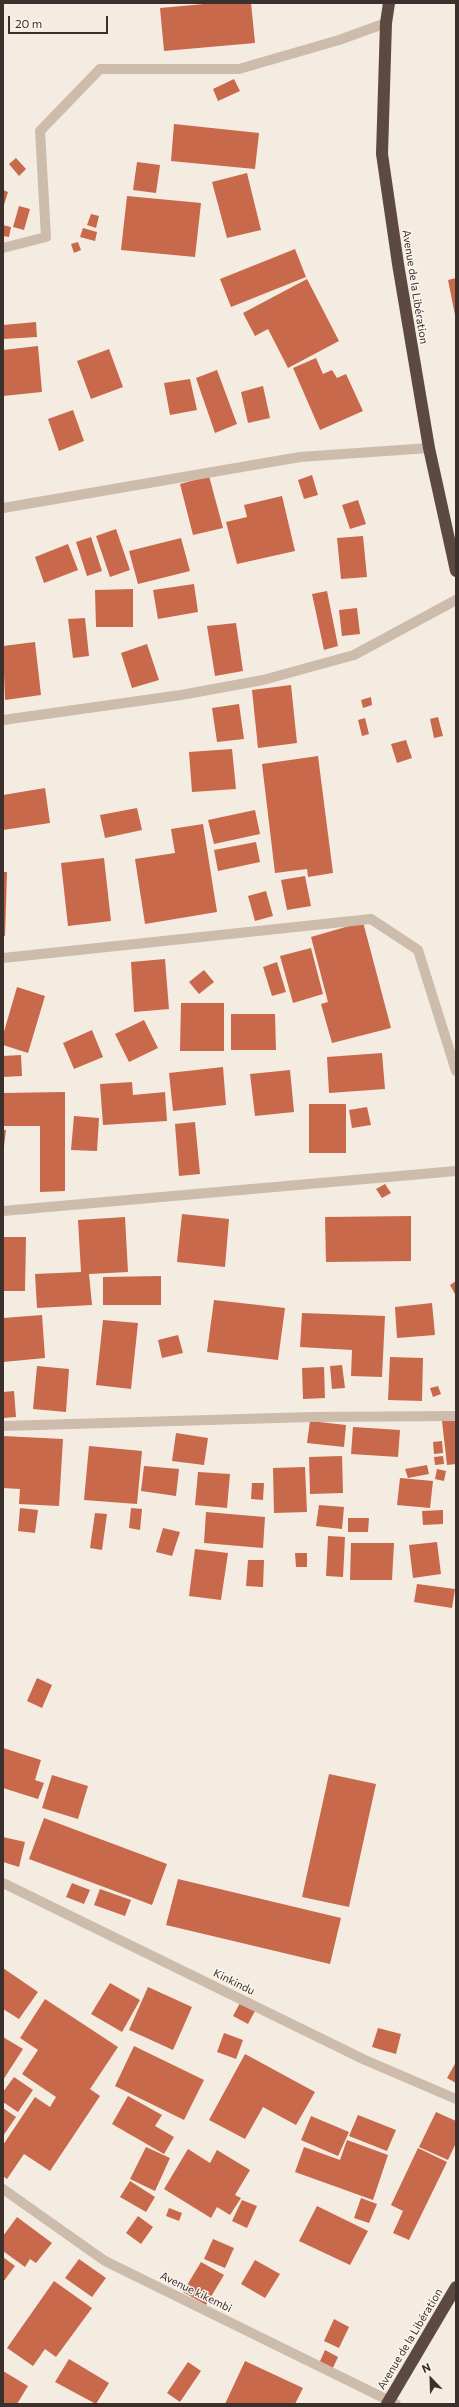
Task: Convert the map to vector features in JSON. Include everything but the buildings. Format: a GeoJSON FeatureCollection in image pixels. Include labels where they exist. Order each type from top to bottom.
{"type":"FeatureCollection","features":[{"type":"Feature","properties":{"kind":"highway","name":"Avenue de la Libération"},"geometry":{"type":"LineString","coordinates":[[389,3],[386,23],[382,154],[398,264],[429,448],[456,571]]}},
{"type":"Feature","properties":{"kind":"highway","name":"Avenue de la Libération"},"geometry":{"type":"LineString","coordinates":[[391,2403],[456,2287]]}},
{"type":"Feature","properties":{"kind":"street"},"geometry":{"type":"LineString","coordinates":[[3,248],[46,237],[40,131],[100,69],[239,69],[339,40],[386,23]]}},
{"type":"Feature","properties":{"kind":"street"},"geometry":{"type":"LineString","coordinates":[[3,508],[300,457],[429,448]]}},
{"type":"Feature","properties":{"kind":"street"},"geometry":{"type":"LineString","coordinates":[[3,720],[181,695],[264,680],[354,655],[456,600]]}},
{"type":"Feature","properties":{"kind":"street"},"geometry":{"type":"LineString","coordinates":[[3,958],[371,919],[418,950],[456,1071]]}},
{"type":"Feature","properties":{"kind":"street"},"geometry":{"type":"LineString","coordinates":[[3,1211],[456,1171]]}},
{"type":"Feature","properties":{"kind":"street"},"geometry":{"type":"LineString","coordinates":[[3,1426],[312,1417],[456,1416]]}},
{"type":"Feature","properties":{"kind":"street","name":"Kinkindu"},"geometry":{"type":"LineString","coordinates":[[3,1883],[365,2060],[456,2099]]}},
{"type":"Feature","properties":{"kind":"street","name":"Avenue kikembi"},"geometry":{"type":"LineString","coordinates":[[3,2189],[105,2261],[391,2403]]}}]}
